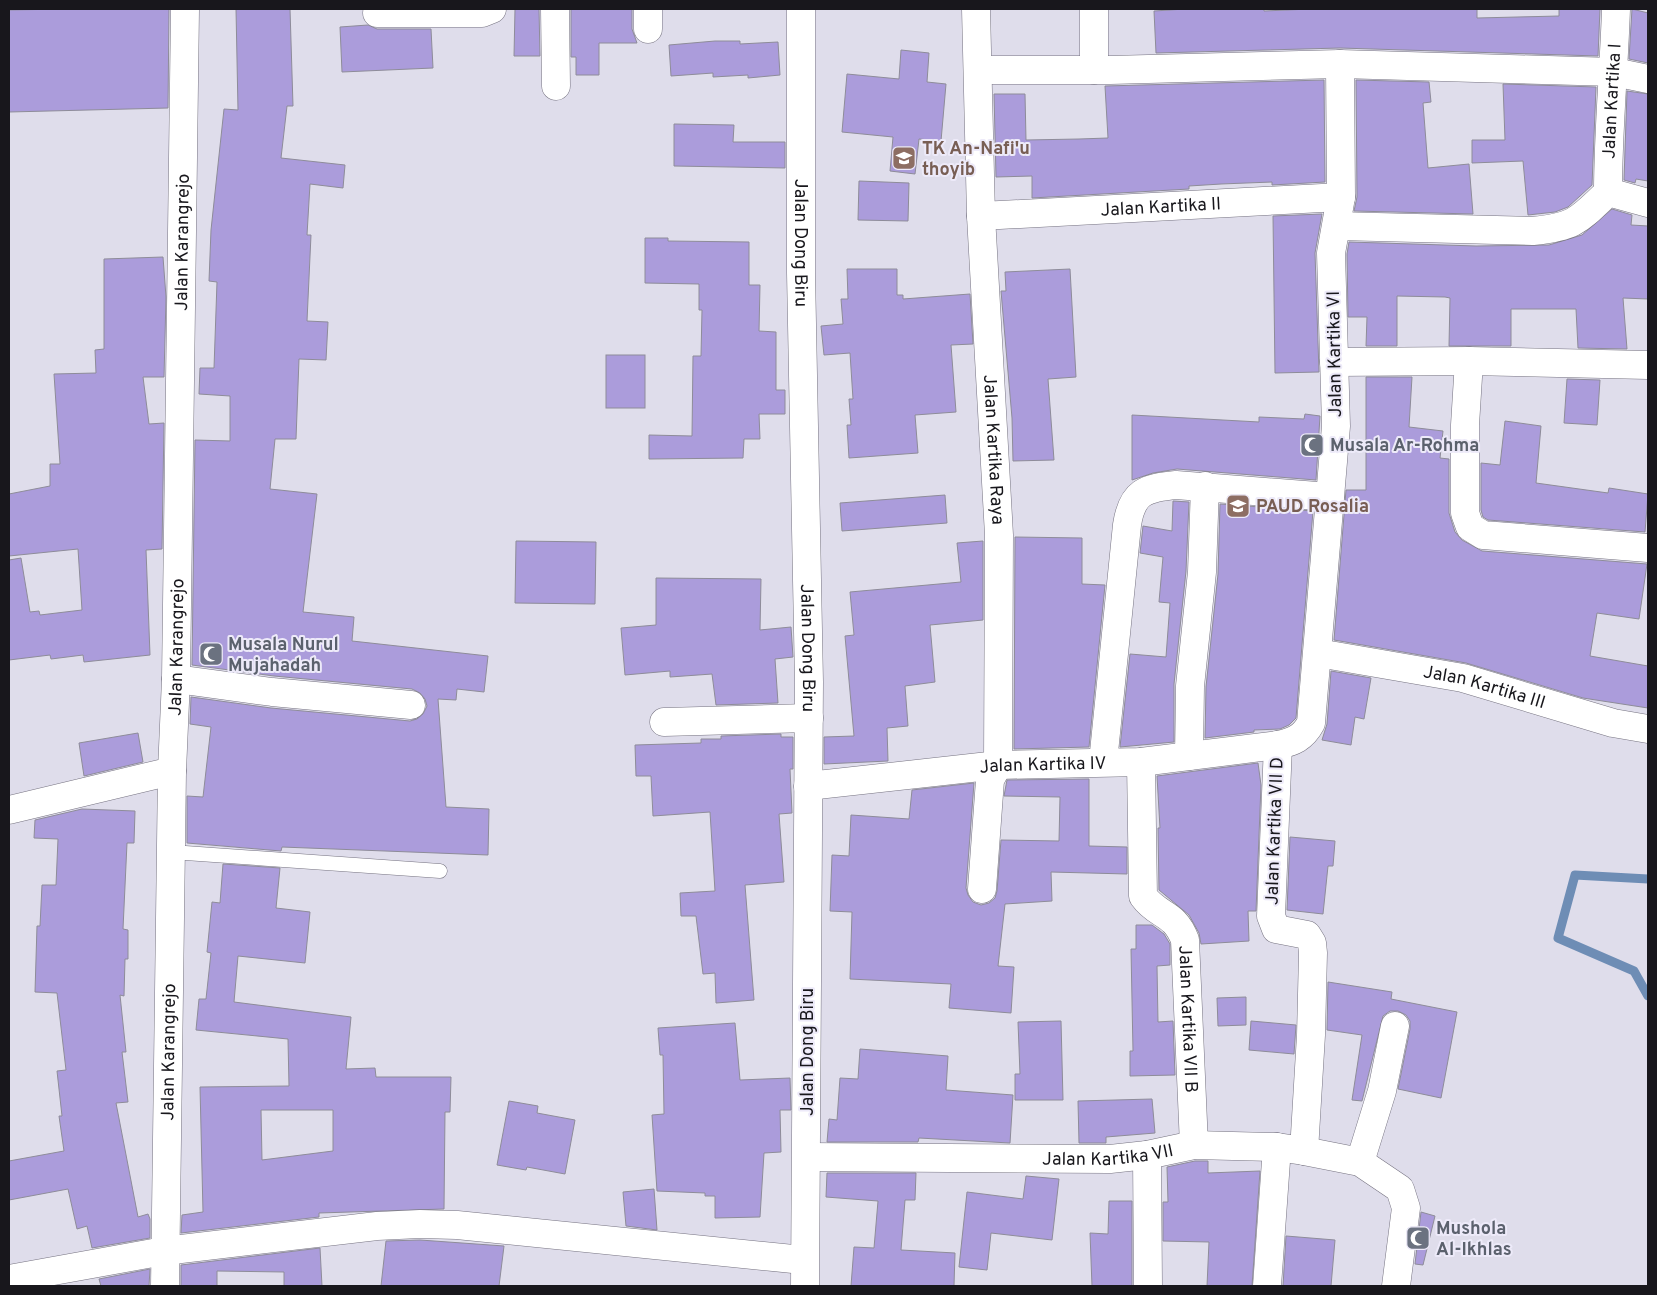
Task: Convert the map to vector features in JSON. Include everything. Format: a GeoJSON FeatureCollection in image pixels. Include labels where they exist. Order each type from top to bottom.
{"type":"FeatureCollection","features":[{"type":"Feature","properties":{"kind":"street","name":"Jalan Karangrejo"},"geometry":{"type":"LineString","coordinates":[[165,1286],[164,1251],[172,771],[176,679],[186,9]]}},
{"type":"Feature","properties":{"kind":"street"},"geometry":{"type":"LineString","coordinates":[[377,13],[482,13],[492,9]]}},
{"type":"Feature","properties":{"kind":"street"},"geometry":{"type":"LineString","coordinates":[[555,9],[556,86]]}},
{"type":"Feature","properties":{"kind":"street","name":"Jalan Dong Biru"},"geometry":{"type":"LineString","coordinates":[[801,9],[801,273],[809,718],[807,1157],[804,1273]]}},
{"type":"Feature","properties":{"kind":"street","name":"Jalan Kartika Raya"},"geometry":{"type":"LineString","coordinates":[[976,9],[981,216],[999,535],[998,765],[990,780],[982,889]]}},
{"type":"Feature","properties":{"kind":"street"},"geometry":{"type":"LineString","coordinates":[[1094,9],[1094,70]]}},
{"type":"Feature","properties":{"kind":"street","name":"Jalan Kartika I"},"geometry":{"type":"LineString","coordinates":[[1608,192],[1608,127],[1614,72],[1616,9]]}},
{"type":"Feature","properties":{"kind":"street"},"geometry":{"type":"LineString","coordinates":[[978,70],[1094,70],[1340,64],[1614,72],[1648,79]]}},
{"type":"Feature","properties":{"kind":"street","name":"Jalan Kartika VI"},"geometry":{"type":"LineString","coordinates":[[1278,745],[1302,736],[1311,724],[1318,653],[1336,426],[1331,243],[1337,226],[1341,197],[1340,64]]}},
{"type":"Feature","properties":{"kind":"street"},"geometry":{"type":"LineString","coordinates":[[1337,226],[1555,229],[1574,223],[1608,192],[1648,203]]}},
{"type":"Feature","properties":{"kind":"street","name":"Jalan Kartika II"},"geometry":{"type":"LineString","coordinates":[[981,216],[1341,197]]}},
{"type":"Feature","properties":{"kind":"street"},"geometry":{"type":"LineString","coordinates":[[1334,362],[1469,366],[1648,365]]}},
{"type":"Feature","properties":{"kind":"street"},"geometry":{"type":"LineString","coordinates":[[1469,366],[1465,425],[1465,513],[1470,527],[1475,532],[1483,535],[1648,548]]}},
{"type":"Feature","properties":{"kind":"street"},"geometry":{"type":"LineString","coordinates":[[1103,762],[1117,608],[1130,508],[1137,496],[1147,490],[1176,485],[1330,497]]}},
{"type":"Feature","properties":{"kind":"street"},"geometry":{"type":"LineString","coordinates":[[1189,756],[1190,686],[1202,572],[1205,486]]}},
{"type":"Feature","properties":{"kind":"street","name":"Jalan Kartika III"},"geometry":{"type":"LineString","coordinates":[[1318,653],[1463,678],[1613,723],[1648,729]]}},
{"type":"Feature","properties":{"kind":"street"},"geometry":{"type":"LineString","coordinates":[[176,679],[272,692],[412,705]]}},
{"type":"Feature","properties":{"kind":"street"},"geometry":{"type":"LineString","coordinates":[[664,722],[809,718]]}},
{"type":"Feature","properties":{"kind":"street","name":"Jalan Kartika IV"},"geometry":{"type":"LineString","coordinates":[[808,786],[998,765],[1141,762],[1278,745]]}},
{"type":"Feature","properties":{"kind":"street","name":"Jalan Kartika VII D"},"geometry":{"type":"LineString","coordinates":[[1278,745],[1271,916],[1276,929],[1307,935],[1312,943],[1311,1035],[1304,1151]]}},
{"type":"Feature","properties":{"kind":"street","name":"Jalan Kartika VII B"},"geometry":{"type":"LineString","coordinates":[[1141,762],[1143,896],[1150,906],[1171,917],[1180,926],[1185,940],[1194,1145]]}},
{"type":"Feature","properties":{"kind":"street"},"geometry":{"type":"LineString","coordinates":[[9,810],[172,771]]}},
{"type":"Feature","properties":{"kind":"street"},"geometry":{"type":"LineString","coordinates":[[1360,1162],[1382,1091],[1396,1026]]}},
{"type":"Feature","properties":{"kind":"street","name":"Jalan Kartika VII"},"geometry":{"type":"LineString","coordinates":[[807,1157],[1110,1159],[1147,1155],[1194,1145],[1276,1147],[1360,1162],[1400,1189],[1406,1208],[1396,1286]]}},
{"type":"Feature","properties":{"kind":"street"},"geometry":{"type":"LineString","coordinates":[[1267,1286],[1276,1147]]}},
{"type":"Feature","properties":{"kind":"street"},"geometry":{"type":"LineString","coordinates":[[1147,1155],[1148,1286]]}},
{"type":"Feature","properties":{"kind":"street"},"geometry":{"type":"LineString","coordinates":[[9,1279],[164,1251],[377,1226],[420,1224],[457,1225],[804,1273]]}},
{"type":"Feature","properties":{"kind":"lane"},"geometry":{"type":"LineString","coordinates":[[171,852],[440,871]]}},
{"type":"Feature","properties":{"kind":"building"},"geometry":{"type":"Polygon","coordinates":[[[169,9],[168,108],[9,112],[9,10],[169,9]]]}},
{"type":"Feature","properties":{"kind":"building"},"geometry":{"type":"Polygon","coordinates":[[[236,9],[290,9],[293,106],[287,106],[281,158],[345,165],[343,188],[310,184],[307,235],[311,235],[307,321],[328,322],[326,360],[299,359],[296,439],[275,439],[270,489],[317,494],[303,612],[354,617],[352,641],[488,656],[484,692],[457,689],[456,700],[438,699],[446,807],[489,809],[488,855],[282,847],[281,851],[187,843],[187,796],[203,797],[211,727],[190,724],[191,697],[271,708],[410,721],[417,719],[423,714],[427,706],[425,699],[420,693],[412,689],[274,676],[192,665],[195,440],[230,441],[230,396],[199,394],[200,368],[214,368],[217,282],[209,281],[211,230],[224,109],[238,110],[236,9]]]}},
{"type":"Feature","properties":{"kind":"building"},"geometry":{"type":"Polygon","coordinates":[[[515,9],[539,9],[540,56],[514,56],[515,9]]]}},
{"type":"Feature","properties":{"kind":"building"},"geometry":{"type":"Polygon","coordinates":[[[571,9],[632,9],[632,29],[637,43],[599,43],[599,75],[576,75],[576,57],[571,57],[571,9]]]}},
{"type":"Feature","properties":{"kind":"building"},"geometry":{"type":"Polygon","coordinates":[[[1264,9],[1264,11],[1310,9],[1477,9],[1477,18],[1559,16],[1559,9],[1600,9],[1598,56],[1340,48],[1156,53],[1154,11],[1264,9]]]}},
{"type":"Feature","properties":{"kind":"building"},"geometry":{"type":"Polygon","coordinates":[[[1632,9],[1648,13],[1648,63],[1629,59],[1632,9]]]}},
{"type":"Feature","properties":{"kind":"building"},"geometry":{"type":"Polygon","coordinates":[[[368,25],[377,29],[431,29],[433,68],[342,72],[340,27],[368,25]]]}},
{"type":"Feature","properties":{"kind":"building"},"geometry":{"type":"Polygon","coordinates":[[[740,41],[740,44],[778,42],[780,75],[748,78],[748,75],[713,77],[713,73],[671,76],[669,45],[740,41]]]}},
{"type":"Feature","properties":{"kind":"building"},"geometry":{"type":"Polygon","coordinates":[[[901,50],[929,53],[927,82],[946,84],[941,141],[919,139],[915,174],[890,171],[893,137],[842,132],[847,74],[899,79],[901,50]]]}},
{"type":"Feature","properties":{"kind":"building"},"geometry":{"type":"Polygon","coordinates":[[[1324,80],[1325,182],[1272,185],[1272,182],[1221,184],[1189,186],[1189,189],[1032,198],[1032,176],[996,177],[994,94],[1025,94],[1026,140],[1108,138],[1105,86],[1324,80]]]}},
{"type":"Feature","properties":{"kind":"building"},"geometry":{"type":"Polygon","coordinates":[[[1356,80],[1429,82],[1431,102],[1423,103],[1428,168],[1469,164],[1473,214],[1354,211],[1357,197],[1356,80]]]}},
{"type":"Feature","properties":{"kind":"building"},"geometry":{"type":"Polygon","coordinates":[[[1503,84],[1596,87],[1592,185],[1568,207],[1555,212],[1528,215],[1523,161],[1472,163],[1472,140],[1505,140],[1503,84]]]}},
{"type":"Feature","properties":{"kind":"building"},"geometry":{"type":"Polygon","coordinates":[[[1627,91],[1648,94],[1648,181],[1636,179],[1635,183],[1624,180],[1627,91]]]}},
{"type":"Feature","properties":{"kind":"building"},"geometry":{"type":"Polygon","coordinates":[[[674,124],[734,125],[733,142],[785,142],[785,168],[674,166],[674,124]]]}},
{"type":"Feature","properties":{"kind":"building"},"geometry":{"type":"Polygon","coordinates":[[[859,181],[909,183],[908,221],[858,220],[859,181]]]}},
{"type":"Feature","properties":{"kind":"building"},"geometry":{"type":"Polygon","coordinates":[[[1612,209],[1632,215],[1631,225],[1648,226],[1648,299],[1623,298],[1627,349],[1578,348],[1576,309],[1511,309],[1511,346],[1449,346],[1450,298],[1445,297],[1397,296],[1397,346],[1366,346],[1367,317],[1348,317],[1347,254],[1349,242],[1476,246],[1549,245],[1582,235],[1612,209]]]}},
{"type":"Feature","properties":{"kind":"building"},"geometry":{"type":"Polygon","coordinates":[[[1322,214],[1315,253],[1319,372],[1275,373],[1273,216],[1322,214]]]}},
{"type":"Feature","properties":{"kind":"building"},"geometry":{"type":"Polygon","coordinates":[[[645,238],[668,238],[668,241],[749,242],[749,285],[760,285],[759,331],[776,332],[776,390],[785,390],[785,414],[759,414],[760,439],[744,439],[743,458],[649,459],[649,435],[692,436],[693,356],[701,356],[702,310],[699,310],[699,284],[645,283],[645,238]]]}},
{"type":"Feature","properties":{"kind":"building"},"geometry":{"type":"Polygon","coordinates":[[[163,257],[166,297],[164,377],[143,377],[149,424],[164,423],[162,549],[146,550],[150,655],[84,662],[83,655],[51,659],[50,655],[9,660],[9,560],[21,558],[30,612],[39,611],[40,615],[82,610],[78,549],[9,556],[9,494],[50,486],[50,464],[60,464],[54,374],[96,373],[95,350],[104,349],[104,259],[163,257]]]}},
{"type":"Feature","properties":{"kind":"building"},"geometry":{"type":"Polygon","coordinates":[[[847,269],[897,269],[897,295],[903,295],[903,299],[970,294],[973,344],[951,345],[956,412],[915,415],[918,453],[849,458],[847,425],[851,425],[849,399],[853,399],[850,353],[824,355],[821,326],[843,324],[841,299],[848,299],[847,269]]]}},
{"type":"Feature","properties":{"kind":"building"},"geometry":{"type":"Polygon","coordinates":[[[1070,269],[1076,377],[1048,379],[1054,460],[1013,461],[1012,418],[1001,291],[1006,291],[1005,272],[1070,269]]]}},
{"type":"Feature","properties":{"kind":"building"},"geometry":{"type":"Polygon","coordinates":[[[606,355],[645,355],[645,408],[606,408],[606,355]]]}},
{"type":"Feature","properties":{"kind":"building"},"geometry":{"type":"Polygon","coordinates":[[[1366,377],[1412,377],[1409,427],[1443,431],[1440,458],[1449,459],[1449,513],[1455,532],[1462,540],[1482,551],[1647,564],[1639,619],[1597,613],[1590,656],[1648,666],[1648,708],[1583,698],[1466,663],[1334,640],[1346,490],[1366,490],[1366,377]]]}},
{"type":"Feature","properties":{"kind":"building"},"geometry":{"type":"Polygon","coordinates":[[[1567,379],[1600,380],[1597,425],[1564,423],[1567,379]]]}},
{"type":"Feature","properties":{"kind":"building"},"geometry":{"type":"Polygon","coordinates":[[[1305,414],[1320,416],[1316,480],[1177,469],[1153,473],[1132,480],[1132,415],[1259,422],[1259,417],[1304,419],[1305,414]]]}},
{"type":"Feature","properties":{"kind":"building"},"geometry":{"type":"Polygon","coordinates":[[[1505,421],[1541,426],[1536,483],[1608,493],[1609,488],[1648,494],[1645,532],[1488,520],[1483,517],[1481,510],[1481,463],[1500,465],[1505,421]]]}},
{"type":"Feature","properties":{"kind":"building"},"geometry":{"type":"Polygon","coordinates":[[[945,495],[947,523],[842,531],[840,503],[945,495]]]}},
{"type":"Feature","properties":{"kind":"building"},"geometry":{"type":"Polygon","coordinates":[[[1173,501],[1189,502],[1186,571],[1174,684],[1174,742],[1120,747],[1130,654],[1166,657],[1170,603],[1159,602],[1163,557],[1140,553],[1143,526],[1172,531],[1173,501]]]}},
{"type":"Feature","properties":{"kind":"building"},"geometry":{"type":"Polygon","coordinates":[[[1220,504],[1313,511],[1296,718],[1289,725],[1280,729],[1254,730],[1254,732],[1205,738],[1206,687],[1218,574],[1220,504]]]}},
{"type":"Feature","properties":{"kind":"building"},"geometry":{"type":"Polygon","coordinates":[[[1015,537],[1082,538],[1082,584],[1105,585],[1089,747],[1014,749],[1015,537]]]}},
{"type":"Feature","properties":{"kind":"building"},"geometry":{"type":"Polygon","coordinates":[[[516,541],[596,542],[595,604],[515,603],[516,541]]]}},
{"type":"Feature","properties":{"kind":"building"},"geometry":{"type":"Polygon","coordinates":[[[983,541],[983,620],[930,625],[935,682],[905,686],[908,726],[887,728],[888,761],[824,764],[824,737],[854,736],[845,636],[854,635],[850,592],[961,582],[957,543],[983,541]]]}},
{"type":"Feature","properties":{"kind":"building"},"geometry":{"type":"Polygon","coordinates":[[[656,578],[761,579],[760,630],[791,627],[793,657],[775,659],[778,703],[716,705],[712,674],[670,677],[670,671],[625,675],[621,628],[656,625],[656,578]]]}},
{"type":"Feature","properties":{"kind":"building"},"geometry":{"type":"Polygon","coordinates":[[[1331,671],[1371,678],[1364,719],[1355,717],[1351,745],[1322,740],[1327,724],[1331,671]]]}},
{"type":"Feature","properties":{"kind":"building"},"geometry":{"type":"Polygon","coordinates":[[[138,733],[143,762],[84,776],[79,743],[138,733]]]}},
{"type":"Feature","properties":{"kind":"building"},"geometry":{"type":"Polygon","coordinates":[[[781,734],[781,737],[793,737],[793,769],[790,769],[792,813],[779,814],[784,882],[745,885],[754,1000],[716,1003],[715,973],[703,974],[696,916],[681,916],[680,893],[715,891],[710,812],[653,816],[651,776],[636,776],[635,745],[701,743],[701,739],[721,739],[721,736],[781,734]]]}},
{"type":"Feature","properties":{"kind":"building"},"geometry":{"type":"Polygon","coordinates":[[[1258,763],[1261,785],[1256,911],[1248,911],[1249,941],[1201,944],[1199,933],[1189,915],[1159,890],[1158,828],[1160,828],[1157,776],[1258,763]]]}},
{"type":"Feature","properties":{"kind":"building"},"geometry":{"type":"Polygon","coordinates":[[[1089,779],[1089,846],[1127,847],[1127,874],[1051,872],[1052,901],[1005,904],[998,966],[1014,967],[1011,1013],[949,1008],[951,984],[850,979],[852,912],[830,911],[832,855],[849,856],[851,815],[909,819],[912,790],[974,783],[966,888],[973,902],[981,905],[989,903],[995,898],[1001,840],[1059,841],[1060,797],[1004,796],[1007,780],[1089,779]]]}},
{"type":"Feature","properties":{"kind":"building"},"geometry":{"type":"Polygon","coordinates":[[[82,809],[135,811],[134,843],[127,843],[123,929],[128,930],[128,959],[125,959],[124,996],[120,995],[126,1052],[122,1052],[128,1102],[116,1103],[138,1217],[148,1214],[150,1219],[150,1238],[92,1248],[87,1226],[77,1229],[68,1189],[9,1200],[9,1161],[64,1151],[59,1116],[62,1116],[57,1071],[66,1070],[57,993],[35,992],[37,926],[40,926],[42,885],[56,885],[58,839],[34,838],[35,820],[82,809]]]}},
{"type":"Feature","properties":{"kind":"building"},"geometry":{"type":"Polygon","coordinates":[[[1290,837],[1335,841],[1333,866],[1328,866],[1323,914],[1287,910],[1290,837]]]}},
{"type":"Feature","properties":{"kind":"building"},"geometry":{"type":"Polygon","coordinates":[[[223,864],[280,868],[276,908],[310,912],[305,963],[238,956],[234,1002],[351,1017],[346,1069],[375,1068],[376,1077],[451,1077],[450,1112],[445,1112],[444,1209],[319,1213],[319,1217],[181,1233],[182,1215],[203,1212],[200,1087],[289,1086],[288,1039],[196,1030],[199,999],[206,999],[211,953],[207,952],[212,902],[220,903],[223,864]],[[261,1110],[262,1160],[333,1151],[333,1110],[261,1110]]]}},
{"type":"Feature","properties":{"kind":"building"},"geometry":{"type":"Polygon","coordinates":[[[1136,925],[1152,925],[1164,934],[1170,944],[1170,965],[1157,966],[1158,1022],[1173,1021],[1175,1075],[1130,1076],[1130,1051],[1133,1051],[1131,949],[1136,949],[1136,925]]]}},
{"type":"Feature","properties":{"kind":"building"},"geometry":{"type":"Polygon","coordinates":[[[1328,982],[1392,992],[1391,999],[1457,1012],[1441,1098],[1398,1089],[1410,1021],[1406,1015],[1398,1011],[1390,1011],[1383,1016],[1362,1101],[1352,1100],[1362,1035],[1327,1030],[1328,982]]]}},
{"type":"Feature","properties":{"kind":"building"},"geometry":{"type":"Polygon","coordinates":[[[1246,997],[1246,1025],[1218,1026],[1217,998],[1246,997]]]}},
{"type":"Feature","properties":{"kind":"building"},"geometry":{"type":"Polygon","coordinates":[[[1061,1021],[1063,1100],[1015,1100],[1015,1074],[1020,1074],[1018,1022],[1061,1021]]]}},
{"type":"Feature","properties":{"kind":"building"},"geometry":{"type":"Polygon","coordinates":[[[1251,1021],[1296,1025],[1294,1054],[1249,1050],[1251,1021]]]}},
{"type":"Feature","properties":{"kind":"building"},"geometry":{"type":"Polygon","coordinates":[[[735,1023],[740,1080],[790,1078],[791,1110],[780,1110],[781,1152],[764,1153],[760,1217],[715,1218],[715,1196],[705,1196],[705,1193],[657,1191],[652,1115],[664,1114],[663,1055],[660,1055],[658,1028],[735,1023]]]}},
{"type":"Feature","properties":{"kind":"building"},"geometry":{"type":"Polygon","coordinates":[[[860,1049],[948,1056],[946,1090],[1013,1095],[1010,1143],[919,1138],[918,1142],[827,1142],[829,1119],[837,1120],[840,1078],[858,1079],[860,1049]]]}},
{"type":"Feature","properties":{"kind":"building"},"geometry":{"type":"Polygon","coordinates":[[[1152,1099],[1155,1133],[1106,1137],[1106,1143],[1079,1143],[1078,1101],[1152,1099]]]}},
{"type":"Feature","properties":{"kind":"building"},"geometry":{"type":"Polygon","coordinates":[[[509,1101],[538,1106],[537,1113],[575,1120],[565,1174],[527,1167],[526,1170],[497,1165],[509,1101]]]}},
{"type":"Feature","properties":{"kind":"building"},"geometry":{"type":"Polygon","coordinates":[[[1195,1161],[1208,1161],[1208,1173],[1260,1171],[1252,1286],[1207,1286],[1209,1242],[1163,1241],[1163,1202],[1168,1202],[1167,1167],[1195,1161]]]}},
{"type":"Feature","properties":{"kind":"building"},"geometry":{"type":"Polygon","coordinates":[[[827,1173],[916,1173],[915,1200],[905,1200],[901,1250],[955,1253],[954,1286],[851,1286],[854,1247],[874,1248],[878,1201],[826,1197],[827,1173]]]}},
{"type":"Feature","properties":{"kind":"building"},"geometry":{"type":"Polygon","coordinates":[[[1026,1176],[1059,1179],[1052,1240],[991,1233],[987,1270],[959,1267],[967,1192],[1023,1199],[1026,1176]]]}},
{"type":"Feature","properties":{"kind":"building"},"geometry":{"type":"Polygon","coordinates":[[[654,1189],[657,1230],[626,1226],[623,1192],[654,1189]]]}},
{"type":"Feature","properties":{"kind":"building"},"geometry":{"type":"Polygon","coordinates":[[[1109,1201],[1132,1201],[1132,1286],[1092,1286],[1090,1233],[1108,1234],[1109,1201]]]}},
{"type":"Feature","properties":{"kind":"building"},"geometry":{"type":"Polygon","coordinates":[[[1421,1212],[1435,1216],[1423,1265],[1415,1264],[1421,1212]]]}},
{"type":"Feature","properties":{"kind":"building"},"geometry":{"type":"Polygon","coordinates":[[[1286,1236],[1335,1240],[1331,1286],[1283,1286],[1286,1236]]]}},
{"type":"Feature","properties":{"kind":"building"},"geometry":{"type":"Polygon","coordinates":[[[420,1240],[504,1246],[499,1286],[381,1286],[386,1241],[420,1240]]]}},
{"type":"Feature","properties":{"kind":"building"},"geometry":{"type":"Polygon","coordinates":[[[320,1248],[322,1286],[284,1286],[284,1272],[217,1271],[217,1286],[181,1286],[181,1265],[320,1248]]]}},
{"type":"Feature","properties":{"kind":"building"},"geometry":{"type":"Polygon","coordinates":[[[150,1269],[149,1286],[101,1286],[99,1279],[150,1269]]]}},
{"type":"Feature","properties":{"kind":"waterway"},"geometry":{"type":"LineString","coordinates":[[1648,879],[1575,875],[1558,938],[1634,971],[1648,996]]}},
{"type":"Feature","properties":{"kind":"place","name":"TK An-Nafi'u thoyib"},"geometry":{"type":"Point","coordinates":[904,158]}},
{"type":"Feature","properties":{"kind":"place","name":"Musala Ar-Rohma"},"geometry":{"type":"Point","coordinates":[1312,445]}},
{"type":"Feature","properties":{"kind":"place","name":"PAUD Rosalia"},"geometry":{"type":"Point","coordinates":[1238,506]}},
{"type":"Feature","properties":{"kind":"place","name":"Musala Nurul Mujahadah"},"geometry":{"type":"Point","coordinates":[211,654]}},
{"type":"Feature","properties":{"kind":"place","name":"Mushola Al-Ikhlas"},"geometry":{"type":"Point","coordinates":[1418,1238]}}]}
